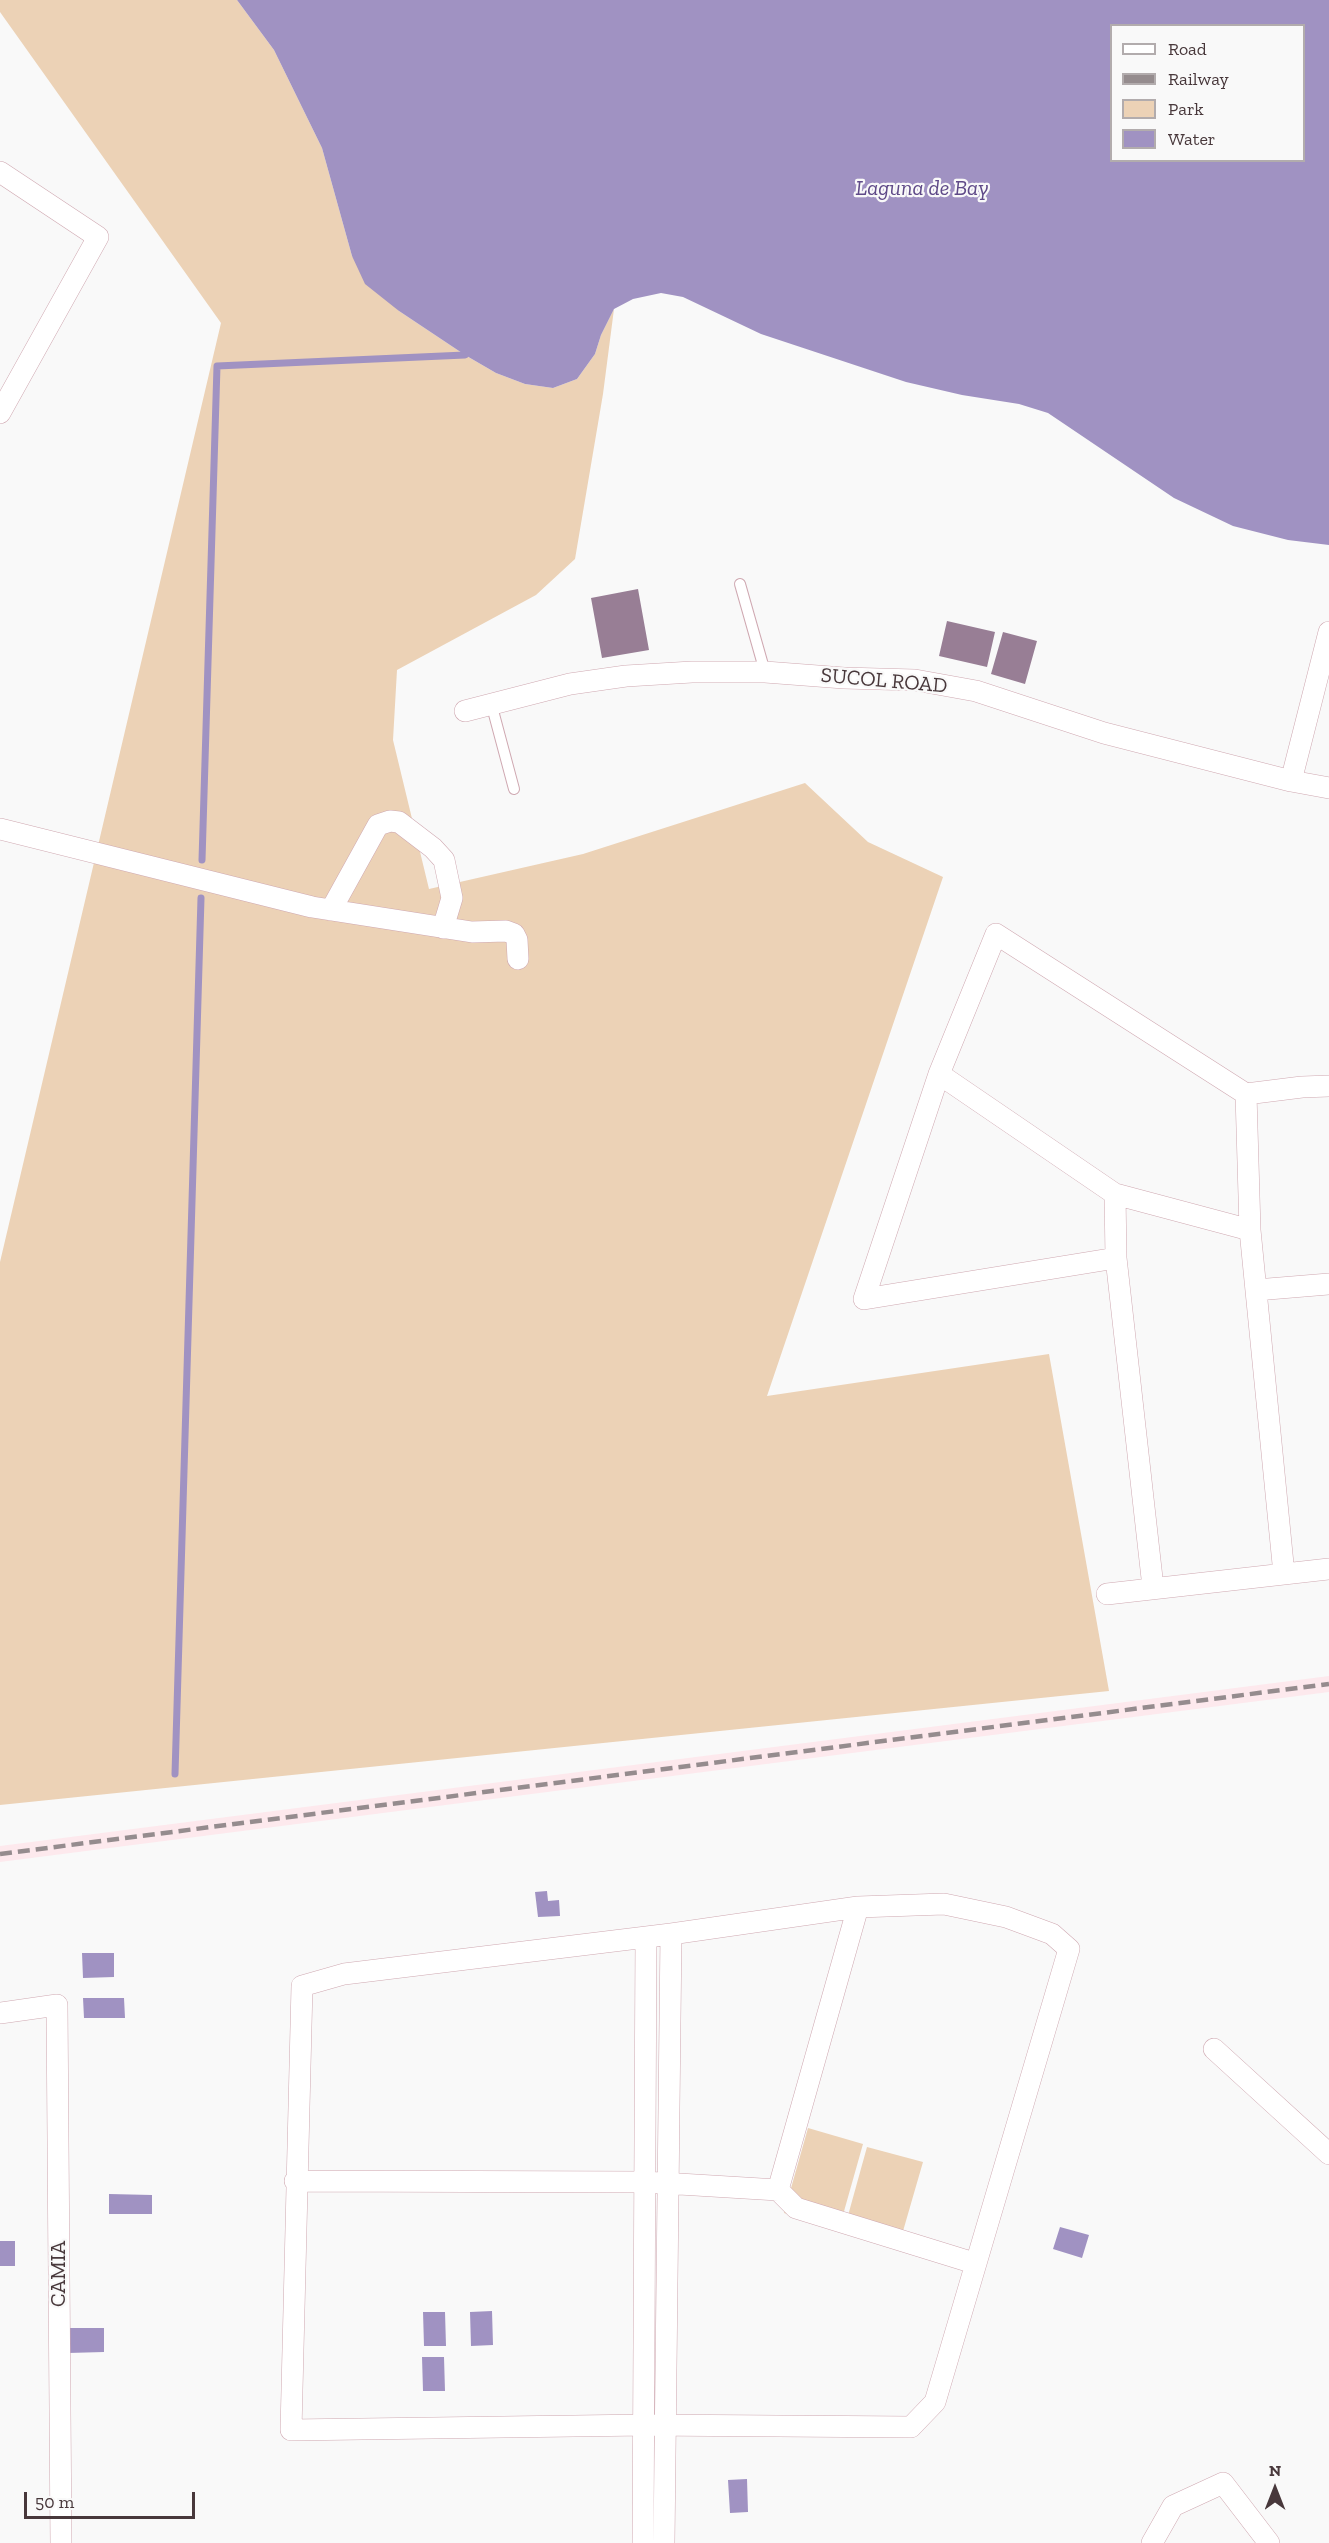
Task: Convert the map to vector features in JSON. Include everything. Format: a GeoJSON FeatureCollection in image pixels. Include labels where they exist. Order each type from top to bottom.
{"type":"FeatureCollection","features":[{"type":"Feature","properties":{"kind":"street"},"geometry":{"type":"LineString","coordinates":[[0,172],[98,237],[1,408]]}},
{"type":"Feature","properties":{"kind":"street"},"geometry":{"type":"LineString","coordinates":[[1291,781],[1329,632]]}},
{"type":"Feature","properties":{"kind":"street","name":"SUCOL ROAD"},"geometry":{"type":"LineString","coordinates":[[465,711],[570,684],[626,676],[692,672],[765,672],[915,680],[976,691],[1104,733],[1291,781],[1329,788]]}},
{"type":"Feature","properties":{"kind":"street"},"geometry":{"type":"LineString","coordinates":[[332,910],[378,825],[390,821],[399,822],[433,848],[444,860],[452,898],[443,928]]}},
{"type":"Feature","properties":{"kind":"street"},"geometry":{"type":"LineString","coordinates":[[0,829],[332,910],[472,932],[506,931],[514,934],[517,940],[518,959]]}},
{"type":"Feature","properties":{"kind":"street"},"geometry":{"type":"LineString","coordinates":[[1116,1258],[864,1299],[939,1074],[996,934],[1246,1094],[1329,1086]]}},
{"type":"Feature","properties":{"kind":"street"},"geometry":{"type":"LineString","coordinates":[[939,1074],[1115,1194],[1250,1230]]}},
{"type":"Feature","properties":{"kind":"street"},"geometry":{"type":"LineString","coordinates":[[1246,1094],[1250,1230],[1284,1574]]}},
{"type":"Feature","properties":{"kind":"street"},"geometry":{"type":"LineString","coordinates":[[1115,1194],[1116,1258],[1153,1587]]}},
{"type":"Feature","properties":{"kind":"street"},"geometry":{"type":"LineString","coordinates":[[1256,1290],[1329,1284]]}},
{"type":"Feature","properties":{"kind":"street"},"geometry":{"type":"LineString","coordinates":[[1107,1594],[1153,1587],[1329,1569]]}},
{"type":"Feature","properties":{"kind":"street"},"geometry":{"type":"LineString","coordinates":[[944,1904],[1006,1917],[1052,1934],[1069,1949],[974,2263],[935,2402],[911,2427],[654,2425],[291,2430],[295,2181],[302,1986],[344,1974],[671,1935],[858,1906],[944,1904]]}},
{"type":"Feature","properties":{"kind":"street"},"geometry":{"type":"LineString","coordinates":[[778,2190],[858,1906]]}},
{"type":"Feature","properties":{"kind":"street"},"geometry":{"type":"LineString","coordinates":[[643,2543],[654,2425],[670,2183],[671,1935]]}},
{"type":"Feature","properties":{"kind":"street"},"geometry":{"type":"LineString","coordinates":[[646,1937],[646,2182],[654,2425],[664,2543]]}},
{"type":"Feature","properties":{"kind":"street","name":"CAMIA"},"geometry":{"type":"LineString","coordinates":[[0,2013],[57,2005],[61,2543]]}},
{"type":"Feature","properties":{"kind":"street"},"geometry":{"type":"LineString","coordinates":[[1214,2049],[1329,2154]]}},
{"type":"Feature","properties":{"kind":"street"},"geometry":{"type":"LineString","coordinates":[[295,2181],[646,2182],[778,2190],[796,2208],[974,2263]]}},
{"type":"Feature","properties":{"kind":"street"},"geometry":{"type":"LineString","coordinates":[[1152,2543],[1173,2506],[1223,2483],[1269,2543]]}},
{"type":"Feature","properties":{"kind":"lane"},"geometry":{"type":"LineString","coordinates":[[740,584],[765,672]]}},
{"type":"Feature","properties":{"kind":"lane"},"geometry":{"type":"LineString","coordinates":[[491,703],[514,789]]}},
{"type":"Feature","properties":{"kind":"shaded area"},"geometry":{"type":"Polygon","coordinates":[[[1329,1676],[1329,1692],[0,1862],[0,1846],[1329,1676]]]}},
{"type":"Feature","properties":{"kind":"green space"},"geometry":{"type":"Polygon","coordinates":[[[0,0],[237,0],[274,50],[322,148],[352,256],[399,311],[496,373],[525,384],[553,388],[577,379],[595,354],[601,335],[614,309],[603,394],[575,559],[536,595],[397,670],[393,740],[429,889],[583,854],[805,783],[868,842],[943,877],[767,1396],[1049,1354],[1109,1691],[0,1805],[0,1262],[221,323],[0,12],[0,0]]]}},
{"type":"Feature","properties":{"kind":"green space"},"geometry":{"type":"Polygon","coordinates":[[[808,2128],[863,2144],[839,2229],[784,2213],[808,2128]]]}},
{"type":"Feature","properties":{"kind":"green space"},"geometry":{"type":"Polygon","coordinates":[[[867,2147],[923,2162],[899,2245],[844,2230],[867,2147]]]}},
{"type":"Feature","properties":{"kind":"water","name":"Laguna de Bay"},"geometry":{"type":"Polygon","coordinates":[[[237,0],[1329,0],[1329,545],[1288,540],[1233,526],[1174,498],[1048,413],[1019,404],[962,395],[906,382],[761,334],[683,297],[661,293],[633,299],[614,309],[601,335],[595,354],[577,379],[553,388],[525,384],[496,373],[399,311],[365,284],[352,256],[322,148],[274,50],[237,0]]]}},
{"type":"Feature","properties":{"kind":"water"},"geometry":{"type":"Polygon","coordinates":[[[547,1891],[548,1901],[559,1900],[560,1916],[538,1917],[535,1892],[547,1891]]]}},
{"type":"Feature","properties":{"kind":"water"},"geometry":{"type":"Polygon","coordinates":[[[82,1953],[114,1953],[114,1977],[83,1978],[82,1953]]]}},
{"type":"Feature","properties":{"kind":"water"},"geometry":{"type":"Polygon","coordinates":[[[83,1998],[124,1998],[125,2018],[84,2018],[83,1998]]]}},
{"type":"Feature","properties":{"kind":"water"},"geometry":{"type":"Polygon","coordinates":[[[109,2194],[152,2195],[152,2214],[109,2214],[109,2194]]]}},
{"type":"Feature","properties":{"kind":"water"},"geometry":{"type":"Polygon","coordinates":[[[1060,2227],[1089,2235],[1082,2258],[1053,2249],[1060,2227]]]}},
{"type":"Feature","properties":{"kind":"water"},"geometry":{"type":"Polygon","coordinates":[[[0,2241],[15,2241],[15,2266],[0,2266],[0,2241]]]}},
{"type":"Feature","properties":{"kind":"water"},"geometry":{"type":"Polygon","coordinates":[[[492,2311],[493,2345],[471,2346],[470,2312],[492,2311]]]}},
{"type":"Feature","properties":{"kind":"water"},"geometry":{"type":"Polygon","coordinates":[[[423,2312],[445,2312],[446,2346],[424,2346],[423,2312]]]}},
{"type":"Feature","properties":{"kind":"water"},"geometry":{"type":"Polygon","coordinates":[[[68,2328],[104,2328],[104,2352],[68,2353],[68,2328]]]}},
{"type":"Feature","properties":{"kind":"water"},"geometry":{"type":"Polygon","coordinates":[[[422,2357],[444,2357],[445,2391],[423,2391],[422,2357]]]}},
{"type":"Feature","properties":{"kind":"water"},"geometry":{"type":"Polygon","coordinates":[[[747,2479],[748,2512],[730,2513],[728,2480],[747,2479]]]}},
{"type":"Feature","properties":{"kind":"building"},"geometry":{"type":"Polygon","coordinates":[[[638,589],[649,650],[602,658],[591,598],[638,589]]]}},
{"type":"Feature","properties":{"kind":"building"},"geometry":{"type":"Polygon","coordinates":[[[947,621],[995,632],[987,667],[939,656],[947,621]]]}},
{"type":"Feature","properties":{"kind":"building"},"geometry":{"type":"Polygon","coordinates":[[[1003,632],[1037,641],[1025,684],[991,674],[1003,632]]]}},
{"type":"Feature","properties":{"kind":"waterway"},"geometry":{"type":"LineString","coordinates":[[202,860],[217,366],[465,355]]}},
{"type":"Feature","properties":{"kind":"waterway"},"geometry":{"type":"LineString","coordinates":[[175,1774],[201,898]]}},
{"type":"Feature","properties":{"kind":"railway"},"geometry":{"type":"LineString","coordinates":[[0,1854],[1329,1684]]}}]}
